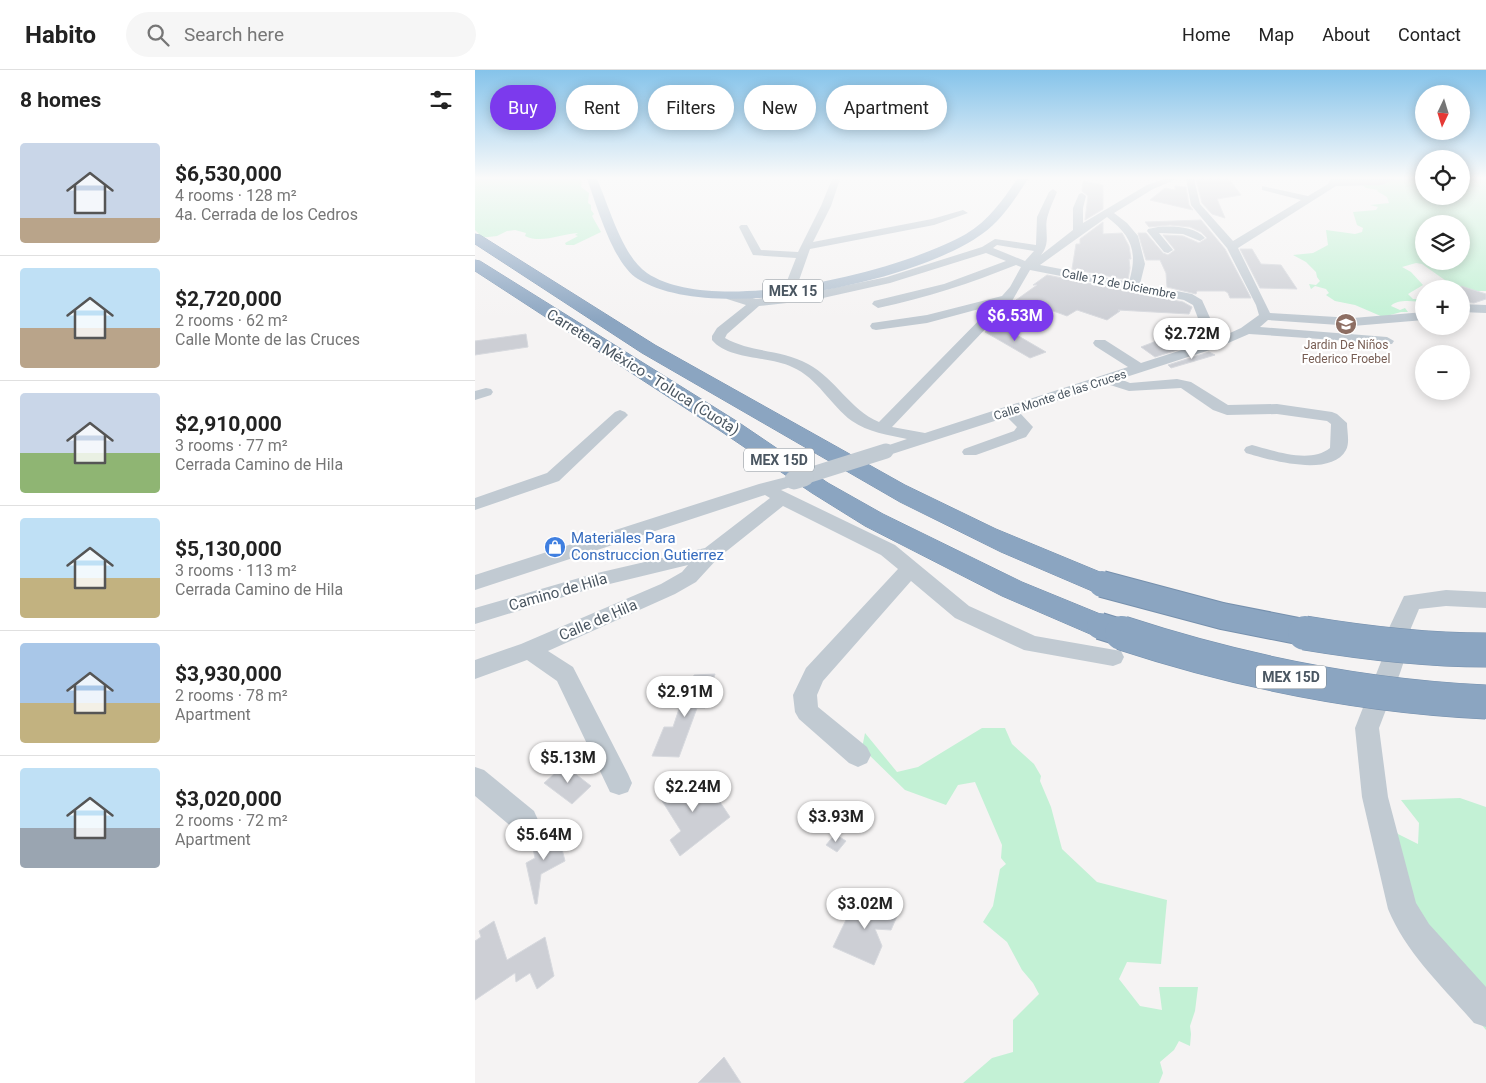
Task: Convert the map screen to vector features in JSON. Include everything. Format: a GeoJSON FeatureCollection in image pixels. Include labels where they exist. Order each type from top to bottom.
{"type":"FeatureCollection","features":[{"type":"Feature","properties":{"kind":"highway","name":"Carretera México - Toluca (Cuota)"},"geometry":{"type":"LineString","coordinates":[[475,238],[584,309],[727,395],[917,502],[1046,563],[1103,584],[1173,604],[1274,627],[1425,649],[1486,650]]}},
{"type":"Feature","properties":{"kind":"highway","name":"Carretera México - Toluca (Cuota)"},"geometry":{"type":"LineString","coordinates":[[475,264],[729,427],[820,488],[874,520],[1012,589],[1100,626],[1159,646],[1305,680],[1448,702],[1486,702]]}},
{"type":"Feature","properties":{"kind":"main road","name":"MEX 15"},"geometry":{"type":"LineString","coordinates":[[613,226],[633,269],[640,275],[656,284],[684,291],[731,296],[781,294],[831,285],[887,270],[964,241],[986,226]]}},
{"type":"Feature","properties":{"kind":"main road","name":"MEX 15"},"geometry":{"type":"LineString","coordinates":[[645,261],[653,270],[668,280],[705,288],[758,289],[791,286],[879,266],[944,244],[970,226]]}},
{"type":"Feature","properties":{"kind":"street"},"geometry":{"type":"LineString","coordinates":[[791,286],[802,254],[815,226]]}},
{"type":"Feature","properties":{"kind":"street"},"geometry":{"type":"LineString","coordinates":[[802,254],[916,226]]}},
{"type":"Feature","properties":{"kind":"street"},"geometry":{"type":"LineString","coordinates":[[1022,264],[1041,249],[1042,226]]}},
{"type":"Feature","properties":{"kind":"street"},"geometry":{"type":"LineString","coordinates":[[1078,226],[1078,231]]}},
{"type":"Feature","properties":{"kind":"street"},"geometry":{"type":"LineString","coordinates":[[878,304],[919,296],[1046,258],[1086,226]]}},
{"type":"Feature","properties":{"kind":"street"},"geometry":{"type":"LineString","coordinates":[[1125,226],[1133,236],[1140,264],[1133,287]]}},
{"type":"Feature","properties":{"kind":"street"},"geometry":{"type":"LineString","coordinates":[[1215,226],[1232,248],[1262,305],[1265,316],[1353,322],[1415,317]]}},
{"type":"Feature","properties":{"kind":"street"},"geometry":{"type":"LineString","coordinates":[[1232,248],[1240,240],[1263,226]]}},
{"type":"Feature","properties":{"kind":"street"},"geometry":{"type":"LineString","coordinates":[[745,227],[757,253],[821,256],[896,240]]}},
{"type":"Feature","properties":{"kind":"street"},"geometry":{"type":"LineString","coordinates":[[1168,250],[1152,231],[1185,231],[1199,238],[1224,236]]}},
{"type":"Feature","properties":{"kind":"street"},"geometry":{"type":"LineString","coordinates":[[1195,249],[1201,241],[1199,238]]}},
{"type":"Feature","properties":{"kind":"street"},"geometry":{"type":"LineString","coordinates":[[731,296],[756,303],[814,296],[890,280],[986,249],[995,242],[1041,249]]}},
{"type":"Feature","properties":{"kind":"street","name":"Calle 12 de Diciembre"},"geometry":{"type":"LineString","coordinates":[[986,249],[1022,264],[1188,297],[1198,303],[1214,342]]}},
{"type":"Feature","properties":{"kind":"street"},"geometry":{"type":"LineString","coordinates":[[881,429],[1008,298],[1022,278],[1022,264]]}},
{"type":"Feature","properties":{"kind":"street"},"geometry":{"type":"LineString","coordinates":[[876,326],[927,319],[1008,298]]}},
{"type":"Feature","properties":{"kind":"street"},"geometry":{"type":"LineString","coordinates":[[756,303],[722,331],[718,336],[719,340],[737,350],[787,359],[804,366],[858,418],[881,429],[926,438]]}},
{"type":"Feature","properties":{"kind":"street"},"geometry":{"type":"LineString","coordinates":[[1470,308],[1486,309]]}},
{"type":"Feature","properties":{"kind":"street","name":"Calle Monte de las Cruces"},"geometry":{"type":"LineString","coordinates":[[774,493],[794,480],[1109,380],[1247,330],[1260,323],[1265,316]]}},
{"type":"Feature","properties":{"kind":"street"},"geometry":{"type":"LineString","coordinates":[[1247,330],[1387,341]]}},
{"type":"Feature","properties":{"kind":"street"},"geometry":{"type":"LineString","coordinates":[[1101,343],[1139,368]]}},
{"type":"Feature","properties":{"kind":"street"},"geometry":{"type":"LineString","coordinates":[[1109,380],[1129,387],[1177,383],[1186,385],[1218,408],[1227,410],[1277,409],[1332,417],[1339,424],[1339,447],[1337,452],[1327,457],[1292,460],[1252,450]]}},
{"type":"Feature","properties":{"kind":"street"},"geometry":{"type":"LineString","coordinates":[[970,452],[1020,434],[1025,427],[1010,411]]}},
{"type":"Feature","properties":{"kind":"street"},"geometry":{"type":"LineString","coordinates":[[475,504],[553,477],[620,415]]}},
{"type":"Feature","properties":{"kind":"street"},"geometry":{"type":"LineString","coordinates":[[475,583],[774,493],[888,550],[962,612],[1032,644],[1113,657]]}},
{"type":"Feature","properties":{"kind":"street","name":"Camino de Hila"},"geometry":{"type":"LineString","coordinates":[[475,616],[593,581],[711,553],[774,493]]}},
{"type":"Feature","properties":{"kind":"street","name":"Calle de Hila"},"geometry":{"type":"LineString","coordinates":[[475,670],[529,650],[668,590],[689,577],[711,553]]}},
{"type":"Feature","properties":{"kind":"street"},"geometry":{"type":"LineString","coordinates":[[858,755],[807,712],[805,696],[814,675],[910,569]]}},
{"type":"Feature","properties":{"kind":"street"},"geometry":{"type":"LineString","coordinates":[[1486,600],[1446,598],[1411,602],[1400,628],[1397,649],[1392,665],[1367,728],[1375,797],[1403,909],[1418,935],[1486,1010]]}},
{"type":"Feature","properties":{"kind":"street"},"geometry":{"type":"LineString","coordinates":[[529,650],[565,674],[619,784]]}},
{"type":"Feature","properties":{"kind":"street"},"geometry":{"type":"LineString","coordinates":[[475,779],[524,820]]}},
{"type":"Feature","properties":{"kind":"green space"},"geometry":{"type":"Polygon","coordinates":[[[475,226],[598,226],[601,232],[574,245],[566,245],[565,243],[578,236],[575,235],[578,233],[538,239],[525,236],[526,233],[515,230],[507,231],[497,236],[479,238],[479,234],[475,230],[475,226]]]}},
{"type":"Feature","properties":{"kind":"green space"},"geometry":{"type":"Polygon","coordinates":[[[1360,226],[1415,226],[1415,263],[1402,267],[1411,272],[1418,280],[1415,280],[1415,290],[1408,294],[1415,299],[1415,302],[1402,301],[1391,306],[1400,310],[1405,308],[1408,312],[1383,317],[1355,305],[1335,301],[1326,295],[1329,293],[1326,289],[1315,286],[1311,289],[1309,284],[1316,285],[1320,281],[1316,272],[1306,262],[1293,255],[1313,253],[1328,245],[1326,230],[1355,234],[1362,232],[1363,228],[1360,226]]]}},
{"type":"Feature","properties":{"kind":"green space"},"geometry":{"type":"Polygon","coordinates":[[[1470,226],[1486,226],[1486,291],[1470,291],[1470,280],[1445,280],[1431,270],[1470,270],[1470,226]]]}},
{"type":"Feature","properties":{"kind":"green space"},"geometry":{"type":"Polygon","coordinates":[[[982,728],[1005,728],[1012,744],[1034,764],[1041,776],[1040,781],[1051,807],[1062,849],[1097,882],[1167,900],[1161,964],[1127,962],[1119,979],[1140,1006],[1162,1010],[1159,987],[1198,987],[1195,1011],[1190,1026],[1190,1046],[1179,1041],[1174,1050],[1160,1062],[1163,1073],[1159,1083],[963,1083],[992,1058],[1013,1052],[1013,1020],[1039,994],[1022,970],[1007,942],[983,922],[993,906],[1000,869],[1006,864],[1001,858],[1002,845],[975,782],[958,785],[946,805],[905,790],[862,748],[865,733],[897,772],[918,767],[982,728]]]}},
{"type":"Feature","properties":{"kind":"green space"},"geometry":{"type":"Polygon","coordinates":[[[1460,798],[1486,807],[1486,1030],[1454,991],[1424,943],[1381,812],[1398,834],[1418,844],[1419,823],[1401,800],[1460,798]]]}},
{"type":"Feature","properties":{"kind":"building"},"geometry":{"type":"Polygon","coordinates":[[[1097,226],[1103,226],[1103,234],[1122,233],[1129,246],[1131,259],[1129,259],[1128,280],[1072,269],[1076,244],[1080,244],[1080,239],[1097,226]]]}},
{"type":"Feature","properties":{"kind":"building"},"geometry":{"type":"Polygon","coordinates":[[[1183,226],[1206,226],[1225,249],[1251,298],[1230,298],[1225,291],[1197,291],[1196,294],[1167,287],[1166,273],[1160,260],[1146,260],[1138,233],[1146,233],[1163,253],[1168,255],[1175,250],[1163,235],[1183,236],[1199,243],[1207,238],[1201,232],[1183,226]]]}},
{"type":"Feature","properties":{"kind":"building"},"geometry":{"type":"Polygon","coordinates":[[[1240,249],[1252,249],[1261,264],[1281,265],[1297,289],[1260,288],[1240,249]]]}},
{"type":"Feature","properties":{"kind":"building"},"geometry":{"type":"Polygon","coordinates":[[[1047,275],[1183,302],[1192,307],[1189,314],[1118,310],[1120,311],[1107,320],[1077,310],[1067,316],[1037,305],[1016,300],[1037,285],[1033,285],[1047,275]]]}},
{"type":"Feature","properties":{"kind":"building"},"geometry":{"type":"Polygon","coordinates":[[[1470,289],[1486,294],[1486,299],[1470,303],[1470,289]]]}},
{"type":"Feature","properties":{"kind":"building"},"geometry":{"type":"Polygon","coordinates":[[[1000,325],[1046,352],[1030,358],[985,332],[1000,325]]]}},
{"type":"Feature","properties":{"kind":"building"},"geometry":{"type":"Polygon","coordinates":[[[526,334],[528,347],[475,355],[475,341],[526,334]]]}},
{"type":"Feature","properties":{"kind":"building"},"geometry":{"type":"Polygon","coordinates":[[[1172,335],[1193,345],[1155,357],[1141,347],[1172,335]]]}},
{"type":"Feature","properties":{"kind":"building"},"geometry":{"type":"Polygon","coordinates":[[[1209,352],[1215,355],[1171,368],[1168,365],[1209,352]]]}},
{"type":"Feature","properties":{"kind":"building"},"geometry":{"type":"Polygon","coordinates":[[[715,674],[705,708],[697,708],[679,757],[652,756],[664,727],[673,727],[682,700],[686,700],[694,675],[715,674]]]}},
{"type":"Feature","properties":{"kind":"building"},"geometry":{"type":"Polygon","coordinates":[[[564,765],[591,786],[572,804],[544,783],[564,765]]]}},
{"type":"Feature","properties":{"kind":"building"},"geometry":{"type":"Polygon","coordinates":[[[692,774],[708,798],[714,793],[730,817],[680,856],[670,840],[681,831],[659,796],[692,774]]]}},
{"type":"Feature","properties":{"kind":"building"},"geometry":{"type":"Polygon","coordinates":[[[558,833],[565,861],[541,874],[537,904],[535,904],[526,863],[535,858],[532,844],[548,836],[548,839],[558,833]]]}},
{"type":"Feature","properties":{"kind":"building"},"geometry":{"type":"Polygon","coordinates":[[[835,834],[846,841],[837,852],[826,845],[835,834]]]}},
{"type":"Feature","properties":{"kind":"building"},"geometry":{"type":"Polygon","coordinates":[[[857,897],[898,914],[891,930],[875,929],[882,946],[874,965],[833,947],[857,897]]]}},
{"type":"Feature","properties":{"kind":"building"},"geometry":{"type":"Polygon","coordinates":[[[494,921],[507,960],[545,937],[554,976],[537,989],[530,973],[516,982],[515,973],[475,1000],[475,941],[481,937],[479,931],[494,921]]]}},
{"type":"Feature","properties":{"kind":"building"},"geometry":{"type":"Polygon","coordinates":[[[724,1057],[741,1083],[698,1083],[724,1057]]]}},
{"type":"Feature","properties":{"kind":"place","name":"Jardin De Niños Federico Froebel"},"geometry":{"type":"Point","coordinates":[1346,324]}},
{"type":"Feature","properties":{"kind":"place","name":"Materiales Para Construccion Gutierrez"},"geometry":{"type":"Point","coordinates":[555,547]}}]}
